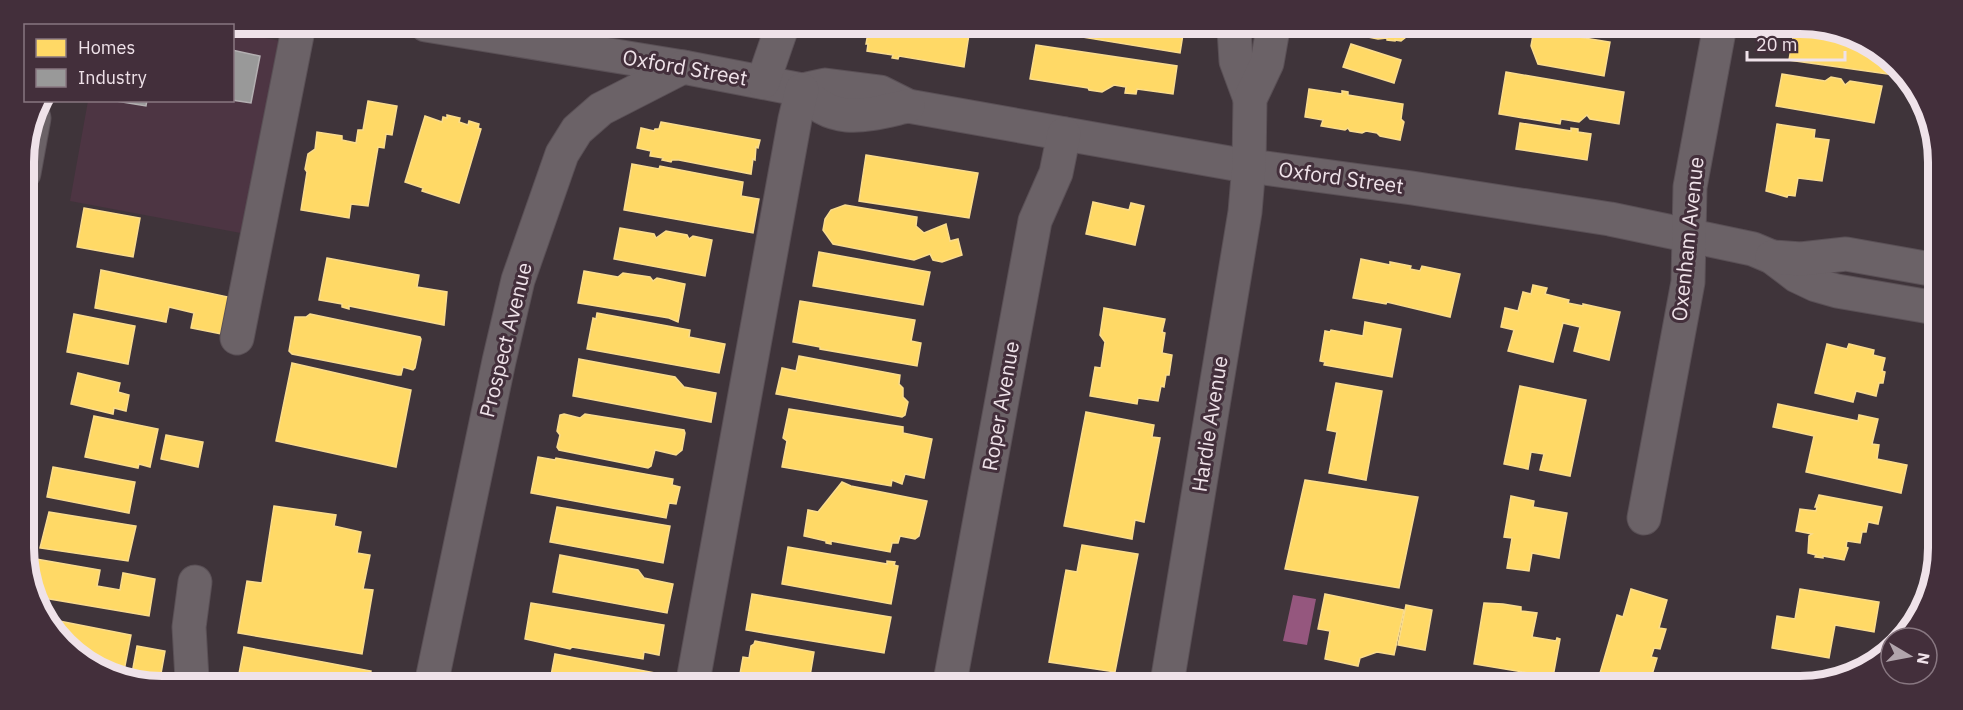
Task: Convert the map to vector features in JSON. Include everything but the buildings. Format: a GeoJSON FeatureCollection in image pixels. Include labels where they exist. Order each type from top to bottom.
{"type":"FeatureCollection","features":[{"type":"Feature","properties":{"kind":"street"},"geometry":{"type":"LineString","coordinates":[[1234,34],[1236,61],[1250,99]]}},
{"type":"Feature","properties":{"kind":"street"},"geometry":{"type":"LineString","coordinates":[[1250,99],[1267,63],[1272,34]]}},
{"type":"Feature","properties":{"kind":"street","name":"Oxenham Avenue"},"geometry":{"type":"LineString","coordinates":[[1644,518],[1688,282],[1690,188],[1718,34]]}},
{"type":"Feature","properties":{"kind":"street"},"geometry":{"type":"LineString","coordinates":[[237,338],[297,35]]}},
{"type":"Feature","properties":{"kind":"street","name":"Oxford Street"},"geometry":{"type":"LineString","coordinates":[[486,35],[683,67],[802,90],[821,108],[831,113],[867,115],[908,106],[1249,165],[1598,217],[1753,249],[1772,257],[1797,276],[1816,285],[1837,291],[1928,307]]}},
{"type":"Feature","properties":{"kind":"street"},"geometry":{"type":"LineString","coordinates":[[763,82],[779,35]]}},
{"type":"Feature","properties":{"kind":"street","name":"Prospect Avenue"},"geometry":{"type":"LineString","coordinates":[[433,676],[518,280],[562,154],[577,130],[601,109],[683,67]]}},
{"type":"Feature","properties":{"kind":"street"},"geometry":{"type":"LineString","coordinates":[[694,676],[802,90]]}},
{"type":"Feature","properties":{"kind":"street","name":"Hardie Avenue"},"geometry":{"type":"LineString","coordinates":[[1168,675],[1245,212],[1249,165],[1250,99]]}},
{"type":"Feature","properties":{"kind":"street","name":"Roper Avenue"},"geometry":{"type":"LineString","coordinates":[[951,676],[1035,221],[1056,173],[1064,134]]}},
{"type":"Feature","properties":{"kind":"street","name":"Oxford Street"},"geometry":{"type":"LineString","coordinates":[[1772,257],[1801,259],[1846,254],[1928,269]]}},
{"type":"Feature","properties":{"kind":"street"},"geometry":{"type":"LineString","coordinates":[[192,676],[189,627],[195,582]]}},
{"type":"Feature","properties":{"kind":"shaded area"},"geometry":{"type":"Polygon","coordinates":[[[234,35],[249,35],[281,41],[246,234],[70,201],[88,102],[234,102],[234,35]]]}},
{"type":"Feature","properties":{"kind":"shaded area"},"geometry":{"type":"Polygon","coordinates":[[[1293,595],[1316,599],[1307,645],[1283,641],[1293,595]]]}}]}
